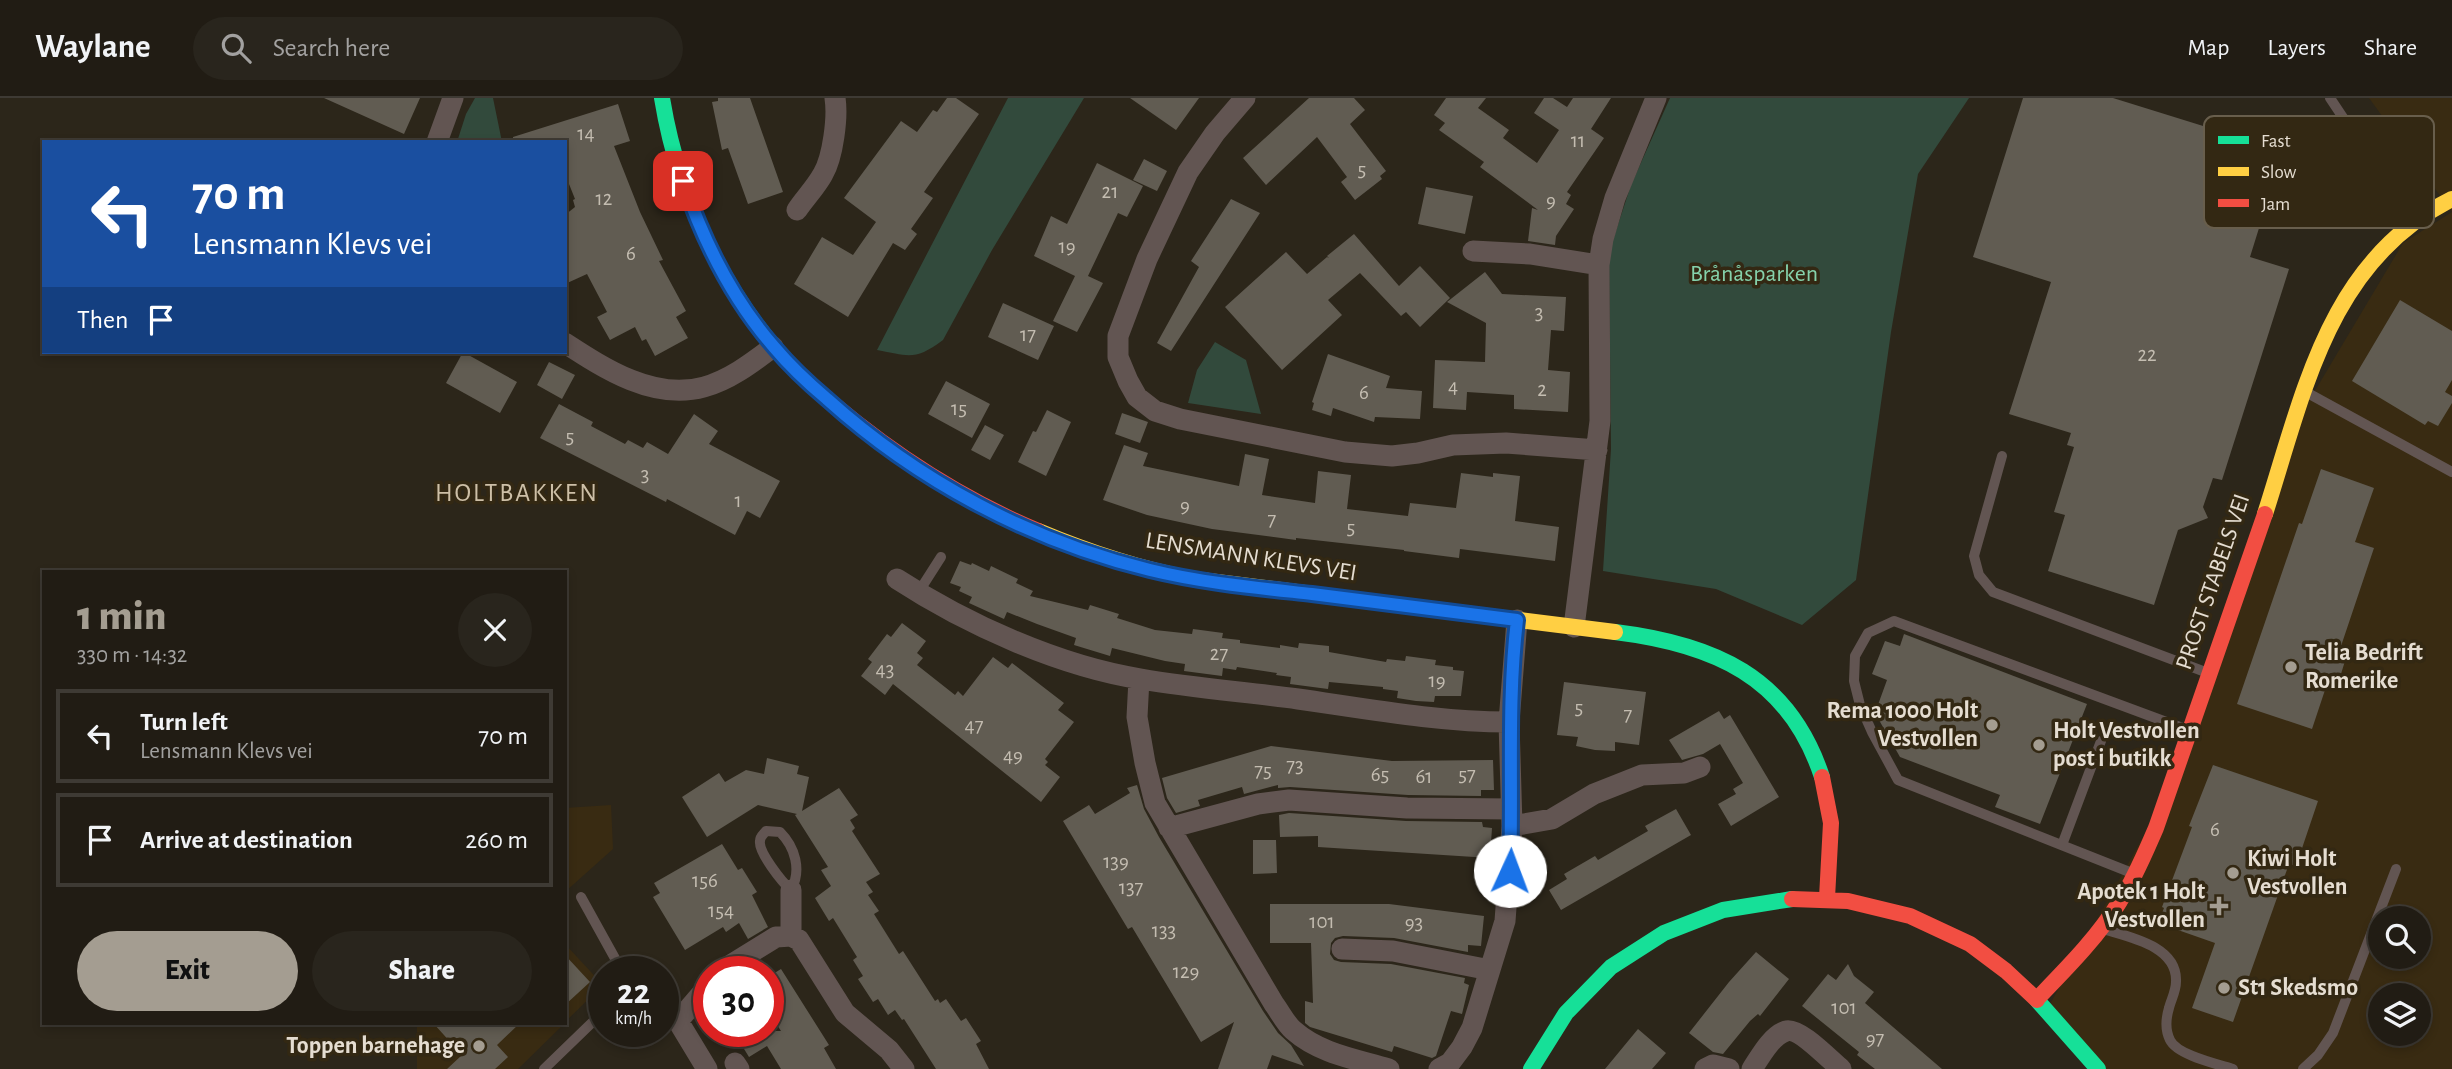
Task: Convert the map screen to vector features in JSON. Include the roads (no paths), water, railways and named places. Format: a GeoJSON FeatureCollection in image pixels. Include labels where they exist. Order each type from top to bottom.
{"type":"FeatureCollection","features":[{"type":"Feature","properties":{"kind":"street"},"geometry":{"type":"LineString","coordinates":[[438,140],[453,98]]}},
{"type":"Feature","properties":{"kind":"street","name":"LENSMANN KLEVS VEI"},"geometry":{"type":"LineString","coordinates":[[662,98],[676,163],[696,218],[721,267],[773,347],[858,427],[902,460],[945,487],[1019,525],[1093,553],[1150,570],[1232,584],[1634,634],[1691,645],[1731,662],[1758,679],[1794,719],[1806,738],[1822,776],[1830,812],[1827,898]]}},
{"type":"Feature","properties":{"kind":"street"},"geometry":{"type":"LineString","coordinates":[[797,210],[825,171],[836,116],[835,98]]}},
{"type":"Feature","properties":{"kind":"street"},"geometry":{"type":"LineString","coordinates":[[1245,98],[1215,133],[1188,172],[1126,310],[1118,336],[1118,357],[1137,397],[1155,411],[1180,419],[1356,453],[1392,456],[1453,445],[1506,443],[1597,450]]}},
{"type":"Feature","properties":{"kind":"street"},"geometry":{"type":"LineString","coordinates":[[1574,627],[1600,421],[1599,265],[1603,239],[1615,198],[1656,98]]}},
{"type":"Feature","properties":{"kind":"street","name":"PROST STABELS VEI"},"geometry":{"type":"LineString","coordinates":[[2434,209],[2452,199]]}},
{"type":"Feature","properties":{"kind":"street","name":"PROST STABELS VEI"},"geometry":{"type":"LineString","coordinates":[[2037,999],[2101,928],[2134,874],[2156,828],[2270,498],[2317,349],[2354,283],[2403,228]]}},
{"type":"Feature","properties":{"kind":"street"},"geometry":{"type":"LineString","coordinates":[[1474,251],[1530,254],[1599,265]]}},
{"type":"Feature","properties":{"kind":"street"},"geometry":{"type":"LineString","coordinates":[[567,344],[600,366],[634,382],[672,390],[704,387],[745,368],[773,347]]}},
{"type":"Feature","properties":{"kind":"street"},"geometry":{"type":"LineString","coordinates":[[897,579],[945,609],[1046,654],[1096,669],[1139,679],[1430,718],[1509,722]]}},
{"type":"Feature","properties":{"kind":"street"},"geometry":{"type":"LineString","coordinates":[[1439,1069],[1450,1063],[1465,1041],[1479,1008],[1506,922],[1511,817],[1509,722],[1517,620]]}},
{"type":"Feature","properties":{"kind":"street"},"geometry":{"type":"LineString","coordinates":[[1139,679],[1137,717],[1155,803],[1274,1004],[1292,1029],[1327,1061],[1390,1069]]}},
{"type":"Feature","properties":{"kind":"street"},"geometry":{"type":"LineString","coordinates":[[1169,828],[1258,804],[1289,800],[1552,819],[1594,794],[1642,775],[1684,773],[1700,768]]}},
{"type":"Feature","properties":{"kind":"street"},"geometry":{"type":"LineString","coordinates":[[791,890],[791,936]]}},
{"type":"Feature","properties":{"kind":"street"},"geometry":{"type":"LineString","coordinates":[[1531,1069],[1555,1026],[1583,994],[1619,962],[1656,937],[1707,914],[1735,906],[1798,898],[1869,903],[1930,923],[1988,956],[2037,999],[2098,1069]]}},
{"type":"Feature","properties":{"kind":"street"},"geometry":{"type":"LineString","coordinates":[[746,956],[776,937],[791,936],[799,940],[845,1013],[889,1050],[904,1069]]}},
{"type":"Feature","properties":{"kind":"street"},"geometry":{"type":"LineString","coordinates":[[1342,949],[1393,951],[1490,970]]}},
{"type":"Feature","properties":{"kind":"street"},"geometry":{"type":"LineString","coordinates":[[679,1009],[693,998]]}},
{"type":"Feature","properties":{"kind":"street"},"geometry":{"type":"LineString","coordinates":[[679,1029],[707,1069]]}},
{"type":"Feature","properties":{"kind":"street"},"geometry":{"type":"LineString","coordinates":[[1752,1069],[1770,1044],[1783,1032],[1792,1031],[1802,1036],[1841,1069]]}},
{"type":"Feature","properties":{"kind":"street"},"geometry":{"type":"LineString","coordinates":[[1705,1069],[1713,1065],[1729,1069]]}},
{"type":"Feature","properties":{"kind":"lane"},"geometry":{"type":"LineString","coordinates":[[2330,98],[2342,116]]}},
{"type":"Feature","properties":{"kind":"lane"},"geometry":{"type":"LineString","coordinates":[[2304,390],[2452,472]]}},
{"type":"Feature","properties":{"kind":"lane"},"geometry":{"type":"LineString","coordinates":[[2002,456],[1974,556],[1979,575],[1993,592],[2209,673]]}},
{"type":"Feature","properties":{"kind":"lane"},"geometry":{"type":"LineString","coordinates":[[918,593],[941,558]]}},
{"type":"Feature","properties":{"kind":"lane"},"geometry":{"type":"LineString","coordinates":[[2134,874],[1899,780],[1860,705],[1854,681],[1855,656],[1868,633],[1894,621],[2188,730]]}},
{"type":"Feature","properties":{"kind":"lane"},"geometry":{"type":"LineString","coordinates":[[2062,845],[2101,741]]}},
{"type":"Feature","properties":{"kind":"lane"},"geometry":{"type":"LineString","coordinates":[[766,831],[780,832],[788,839],[794,853],[797,866],[791,890],[780,880],[759,845],[760,838],[766,831]]}},
{"type":"Feature","properties":{"kind":"lane"},"geometry":{"type":"LineString","coordinates":[[2303,1069],[2318,1055],[2333,1032],[2396,869]]}},
{"type":"Feature","properties":{"kind":"lane"},"geometry":{"type":"LineString","coordinates":[[581,897],[614,956]]}},
{"type":"Feature","properties":{"kind":"lane"},"geometry":{"type":"LineString","coordinates":[[2101,928],[2150,945],[2165,956],[2174,969],[2176,983],[2166,1021],[2170,1041],[2183,1052],[2232,1069]]}},
{"type":"Feature","properties":{"kind":"lane"},"geometry":{"type":"LineString","coordinates":[[544,1069],[588,1026]]}},
{"type":"Feature","properties":{"kind":"place","name":"Telia Bedrift Romerike"},"geometry":{"type":"Point","coordinates":[2291,667]}},
{"type":"Feature","properties":{"kind":"place","name":"Rema 1000 Holt Vestvollen"},"geometry":{"type":"Point","coordinates":[1992,725]}},
{"type":"Feature","properties":{"kind":"place","name":"Holt Vestvollen post i butikk"},"geometry":{"type":"Point","coordinates":[2039,745]}},
{"type":"Feature","properties":{"kind":"place","name":"Kiwi Holt Vestvollen"},"geometry":{"type":"Point","coordinates":[2233,873]}},
{"type":"Feature","properties":{"kind":"place","name":"Apotek 1 Holt Vestvollen"},"geometry":{"type":"Point","coordinates":[2219,906]}},
{"type":"Feature","properties":{"kind":"place","name":"St1 Skedsmo"},"geometry":{"type":"Point","coordinates":[2224,988]}},
{"type":"Feature","properties":{"kind":"place","name":"Toppen barnehage"},"geometry":{"type":"Point","coordinates":[479,1046]}},
{"type":"Feature","properties":{"kind":"district","name":"HOLTBAKKEN"},"geometry":{"type":"Point","coordinates":[517,493]}},
{"type":"Feature","properties":{"kind":"park label","name":"Brånåsparken"},"geometry":{"type":"Point","coordinates":[1754,274]}}]}
